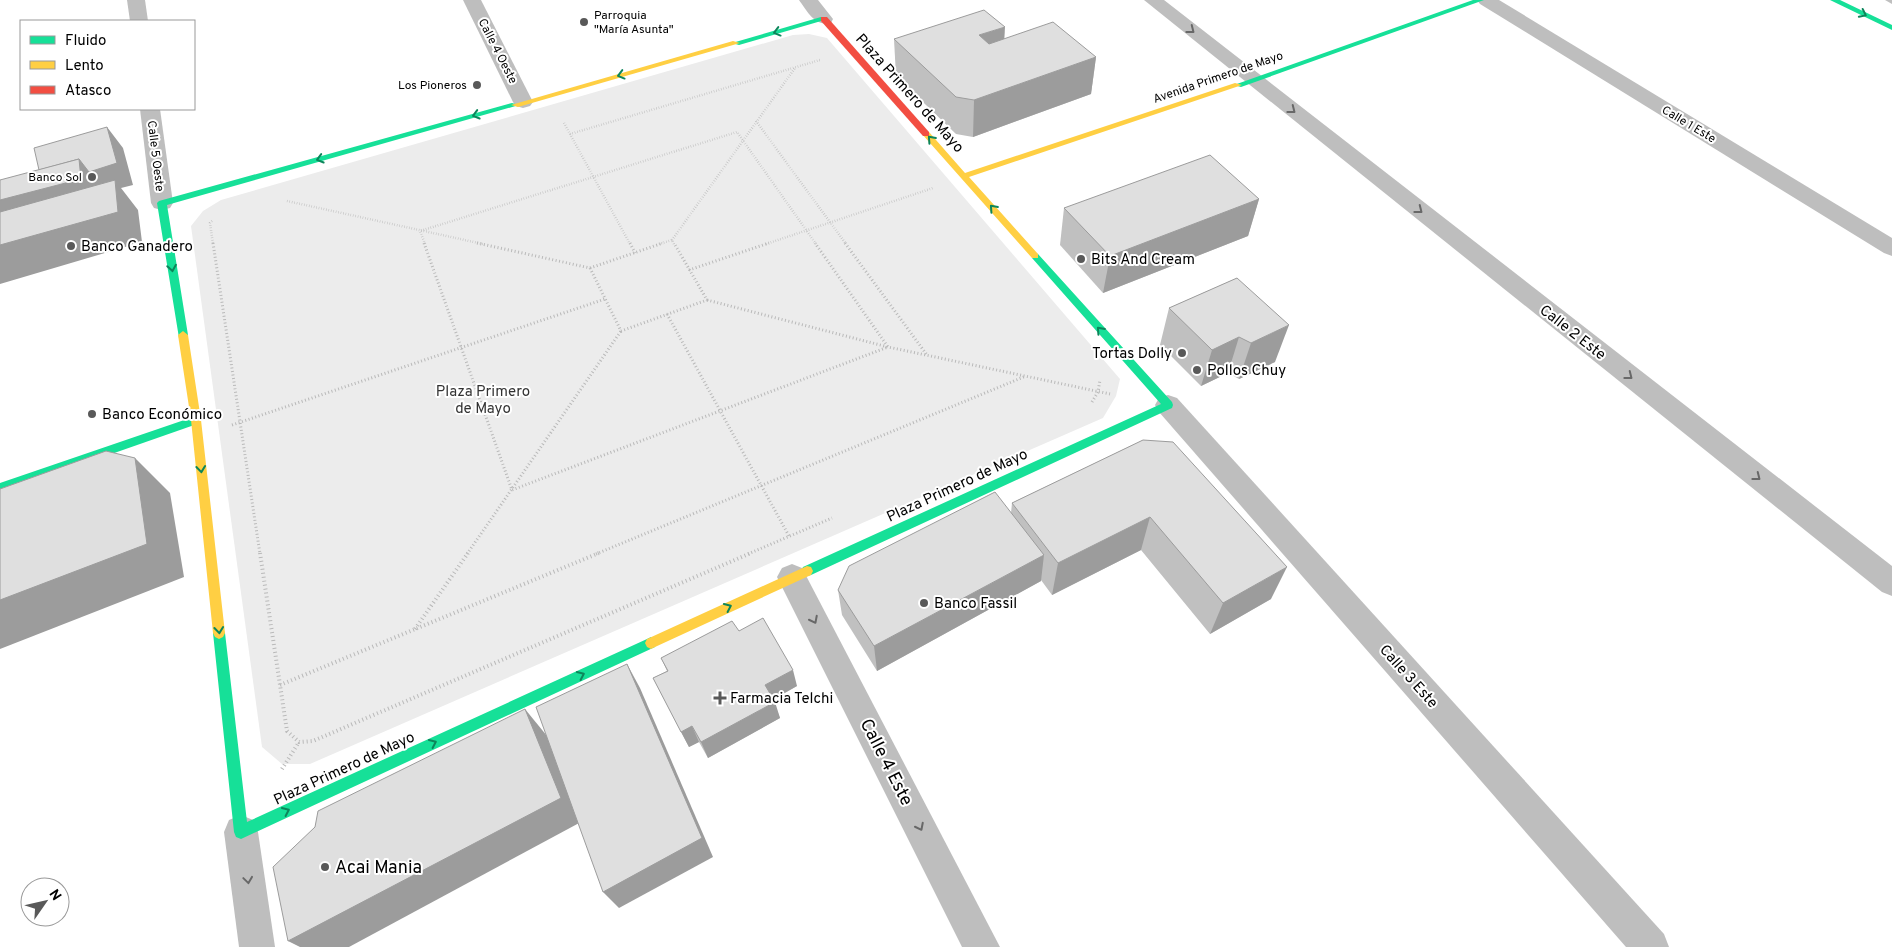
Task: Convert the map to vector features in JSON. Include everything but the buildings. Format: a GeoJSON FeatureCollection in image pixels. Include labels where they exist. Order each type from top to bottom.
{"type":"FeatureCollection","features":[{"type":"Feature","properties":{"kind":"street"},"geometry":{"type":"LineString","coordinates":[[136,0],[139,20]]}},
{"type":"Feature","properties":{"kind":"street","name":"Calle 4 Oeste"},"geometry":{"type":"LineString","coordinates":[[472,0],[523,102]]}},
{"type":"Feature","properties":{"kind":"street"},"geometry":{"type":"LineString","coordinates":[[257,947],[241,832],[196,420],[162,203],[824,19],[808,0]]}},
{"type":"Feature","properties":{"kind":"street","name":"Calle 2 Este"},"geometry":{"type":"LineString","coordinates":[[1153,0],[1892,584]]}},
{"type":"Feature","properties":{"kind":"street","name":"Avenida Primero de Mayo"},"geometry":{"type":"LineString","coordinates":[[964,176],[1253,80],[1480,0]]}},
{"type":"Feature","properties":{"kind":"street","name":"Calle 1 Este"},"geometry":{"type":"LineString","coordinates":[[1486,0],[1892,248]]}},
{"type":"Feature","properties":{"kind":"street"},"geometry":{"type":"LineString","coordinates":[[1834,0],[1892,28]]}},
{"type":"Feature","properties":{"kind":"street","name":"Plaza Primero de Mayo"},"geometry":{"type":"LineString","coordinates":[[241,832],[792,577],[1168,406],[824,19]]}},
{"type":"Feature","properties":{"kind":"street","name":"Calle 5 Oeste"},"geometry":{"type":"LineString","coordinates":[[150,110],[162,203]]}},
{"type":"Feature","properties":{"kind":"street","name":"Calle 3 Este"},"geometry":{"type":"LineString","coordinates":[[1168,406],[1651,947]]}},
{"type":"Feature","properties":{"kind":"street"},"geometry":{"type":"LineString","coordinates":[[0,488],[196,420]]}},
{"type":"Feature","properties":{"kind":"street","name":"Calle 4 Este"},"geometry":{"type":"LineString","coordinates":[[792,577],[982,947]]}},
{"type":"Feature","properties":{"kind":"path"},"geometry":{"type":"LineString","coordinates":[[570,134],[828,58]]}},
{"type":"Feature","properties":{"kind":"path"},"geometry":{"type":"LineString","coordinates":[[285,200],[590,268],[672,240],[796,67]]}},
{"type":"Feature","properties":{"kind":"path"},"geometry":{"type":"LineString","coordinates":[[562,119],[635,253]]}},
{"type":"Feature","properties":{"kind":"path"},"geometry":{"type":"LineString","coordinates":[[756,121],[927,355]]}},
{"type":"Feature","properties":{"kind":"path"},"geometry":{"type":"LineString","coordinates":[[420,231],[738,132],[888,347]]}},
{"type":"Feature","properties":{"kind":"path"},"geometry":{"type":"LineString","coordinates":[[690,270],[937,187],[930,179]]}},
{"type":"Feature","properties":{"kind":"path"},"geometry":{"type":"LineString","coordinates":[[213,219],[210,223],[287,731],[299,742],[313,741],[834,517]]}},
{"type":"Feature","properties":{"kind":"path"},"geometry":{"type":"LineString","coordinates":[[420,231],[512,490]]}},
{"type":"Feature","properties":{"kind":"path"},"geometry":{"type":"LineString","coordinates":[[672,240],[707,300]]}},
{"type":"Feature","properties":{"kind":"path"},"geometry":{"type":"LineString","coordinates":[[590,268],[621,330]]}},
{"type":"Feature","properties":{"kind":"path"},"geometry":{"type":"LineString","coordinates":[[198,438],[240,422],[605,299]]}},
{"type":"Feature","properties":{"kind":"path"},"geometry":{"type":"LineString","coordinates":[[415,629],[621,330],[707,300],[888,347],[1098,392]]}},
{"type":"Feature","properties":{"kind":"path"},"geometry":{"type":"LineString","coordinates":[[667,314],[789,536]]}},
{"type":"Feature","properties":{"kind":"path"},"geometry":{"type":"LineString","coordinates":[[512,490],[888,347]]}},
{"type":"Feature","properties":{"kind":"path"},"geometry":{"type":"LineString","coordinates":[[1088,407],[1098,392],[1100,381],[1094,373]]}},
{"type":"Feature","properties":{"kind":"path"},"geometry":{"type":"LineString","coordinates":[[280,685],[1026,376]]}},
{"type":"Feature","properties":{"kind":"green space","name":"Plaza Primero de Mayo"},"geometry":{"type":"Polygon","coordinates":[[[809,34],[827,38],[1120,379],[1116,396],[1103,418],[310,764],[282,764],[262,747],[191,226],[203,211],[221,200],[793,35],[809,34]]]}},
{"type":"Feature","properties":{"kind":"traffic: fast"},"geometry":{"type":"LineString","coordinates":[[1238,85],[1480,0]]}},
{"type":"Feature","properties":{"kind":"traffic: fast"},"geometry":{"type":"LineString","coordinates":[[1834,0],[1892,28]]}},
{"type":"Feature","properties":{"kind":"traffic: fast"},"geometry":{"type":"LineString","coordinates":[[736,43],[824,19]]}},
{"type":"Feature","properties":{"kind":"traffic: fast"},"geometry":{"type":"LineString","coordinates":[[183,335],[162,203],[515,105]]}},
{"type":"Feature","properties":{"kind":"traffic: fast"},"geometry":{"type":"LineString","coordinates":[[807,571],[1168,405],[1035,256]]}},
{"type":"Feature","properties":{"kind":"traffic: fast"},"geometry":{"type":"LineString","coordinates":[[0,488],[196,420]]}},
{"type":"Feature","properties":{"kind":"traffic: fast"},"geometry":{"type":"LineString","coordinates":[[219,633],[241,832],[651,643]]}},
{"type":"Feature","properties":{"kind":"traffic: slow"},"geometry":{"type":"LineString","coordinates":[[515,105],[736,43]]}},
{"type":"Feature","properties":{"kind":"traffic: slow"},"geometry":{"type":"LineString","coordinates":[[964,176],[1238,85]]}},
{"type":"Feature","properties":{"kind":"traffic: slow"},"geometry":{"type":"LineString","coordinates":[[926,134],[1035,256]]}},
{"type":"Feature","properties":{"kind":"traffic: slow"},"geometry":{"type":"LineString","coordinates":[[183,335],[196,420],[219,633]]}},
{"type":"Feature","properties":{"kind":"traffic: slow"},"geometry":{"type":"LineString","coordinates":[[651,643],[807,571]]}},
{"type":"Feature","properties":{"kind":"traffic: jam"},"geometry":{"type":"LineString","coordinates":[[824,19],[926,134]]}},
{"type":"Feature","properties":{"kind":"place","name":"Parroquia \"María Asunta\""},"geometry":{"type":"Point","coordinates":[584,22]}},
{"type":"Feature","properties":{"kind":"place","name":"Los Pioneros"},"geometry":{"type":"Point","coordinates":[477,85]}},
{"type":"Feature","properties":{"kind":"place","name":"Banco Sol"},"geometry":{"type":"Point","coordinates":[92,177]}},
{"type":"Feature","properties":{"kind":"place","name":"Banco Ganadero"},"geometry":{"type":"Point","coordinates":[71,246]}},
{"type":"Feature","properties":{"kind":"place","name":"Bits And Cream"},"geometry":{"type":"Point","coordinates":[1081,259]}},
{"type":"Feature","properties":{"kind":"place","name":"Tortas Dolly"},"geometry":{"type":"Point","coordinates":[1182,353]}},
{"type":"Feature","properties":{"kind":"place","name":"Pollos Chuy"},"geometry":{"type":"Point","coordinates":[1197,370]}},
{"type":"Feature","properties":{"kind":"place","name":"Banco Económico"},"geometry":{"type":"Point","coordinates":[92,414]}},
{"type":"Feature","properties":{"kind":"place","name":"Banco Fassil"},"geometry":{"type":"Point","coordinates":[924,603]}},
{"type":"Feature","properties":{"kind":"place","name":"Farmacia Telchi"},"geometry":{"type":"Point","coordinates":[720,698]}},
{"type":"Feature","properties":{"kind":"place","name":"Acai Mania"},"geometry":{"type":"Point","coordinates":[325,867]}}]}
